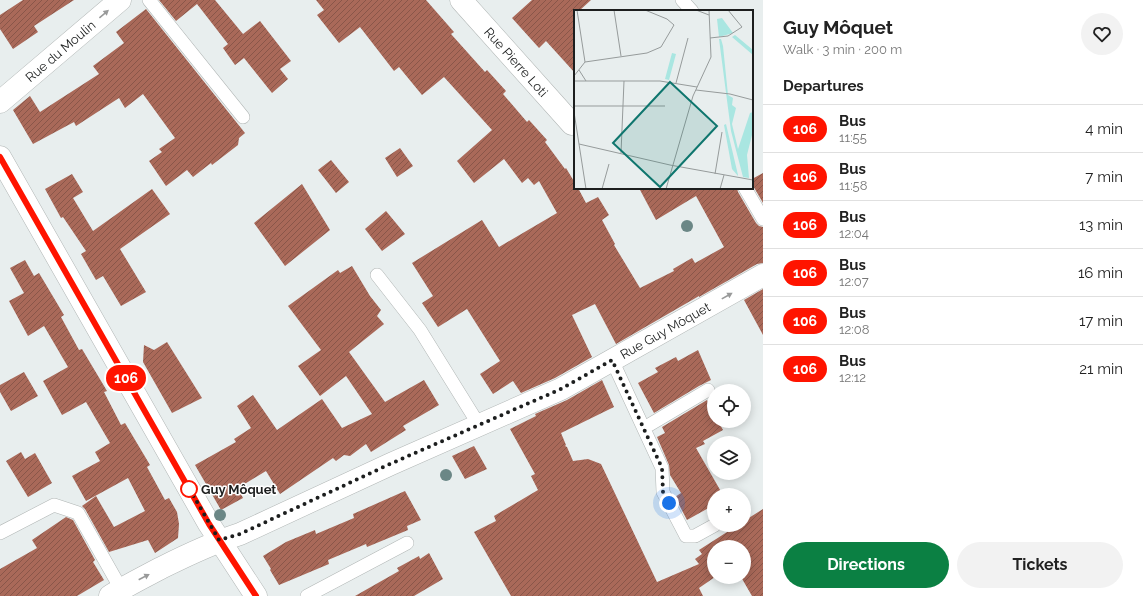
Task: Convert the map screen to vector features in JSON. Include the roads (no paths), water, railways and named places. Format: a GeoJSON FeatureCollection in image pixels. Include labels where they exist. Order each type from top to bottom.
{"type":"FeatureCollection","features":[{"type":"Feature","properties":{"kind":"street","name":"Rue du Moulin"},"geometry":{"type":"LineString","coordinates":[[0,102],[120,0]]}},
{"type":"Feature","properties":{"kind":"street","name":"Rue Pierre Loti"},"geometry":{"type":"LineString","coordinates":[[461,0],[572,124]]}},
{"type":"Feature","properties":{"kind":"street"},"geometry":{"type":"LineString","coordinates":[[0,157],[219,540],[256,596]]}},
{"type":"Feature","properties":{"kind":"street","name":"Rue Guy Môquet"},"geometry":{"type":"LineString","coordinates":[[116,592],[186,555],[219,540],[240,534],[390,464],[561,389],[763,276]]}},
{"type":"Feature","properties":{"kind":"lane"},"geometry":{"type":"LineString","coordinates":[[149,0],[243,116]]}},
{"type":"Feature","properties":{"kind":"lane"},"geometry":{"type":"LineString","coordinates":[[682,0],[691,10]]}},
{"type":"Feature","properties":{"kind":"lane"},"geometry":{"type":"LineString","coordinates":[[746,189],[763,219]]}},
{"type":"Feature","properties":{"kind":"lane"},"geometry":{"type":"LineString","coordinates":[[377,275],[420,330],[479,425]]}},
{"type":"Feature","properties":{"kind":"lane"},"geometry":{"type":"LineString","coordinates":[[612,360],[662,468],[663,492],[686,536],[695,536],[707,529]]}},
{"type":"Feature","properties":{"kind":"lane"},"geometry":{"type":"LineString","coordinates":[[644,428],[707,391]]}},
{"type":"Feature","properties":{"kind":"lane"},"geometry":{"type":"LineString","coordinates":[[0,533],[54,504],[78,513],[116,592]]}},
{"type":"Feature","properties":{"kind":"lane"},"geometry":{"type":"LineString","coordinates":[[308,596],[407,543]]}},
{"type":"Feature","properties":{"kind":"place","name":"Guy Môquet"},"geometry":{"type":"Point","coordinates":[189,489]}}]}
